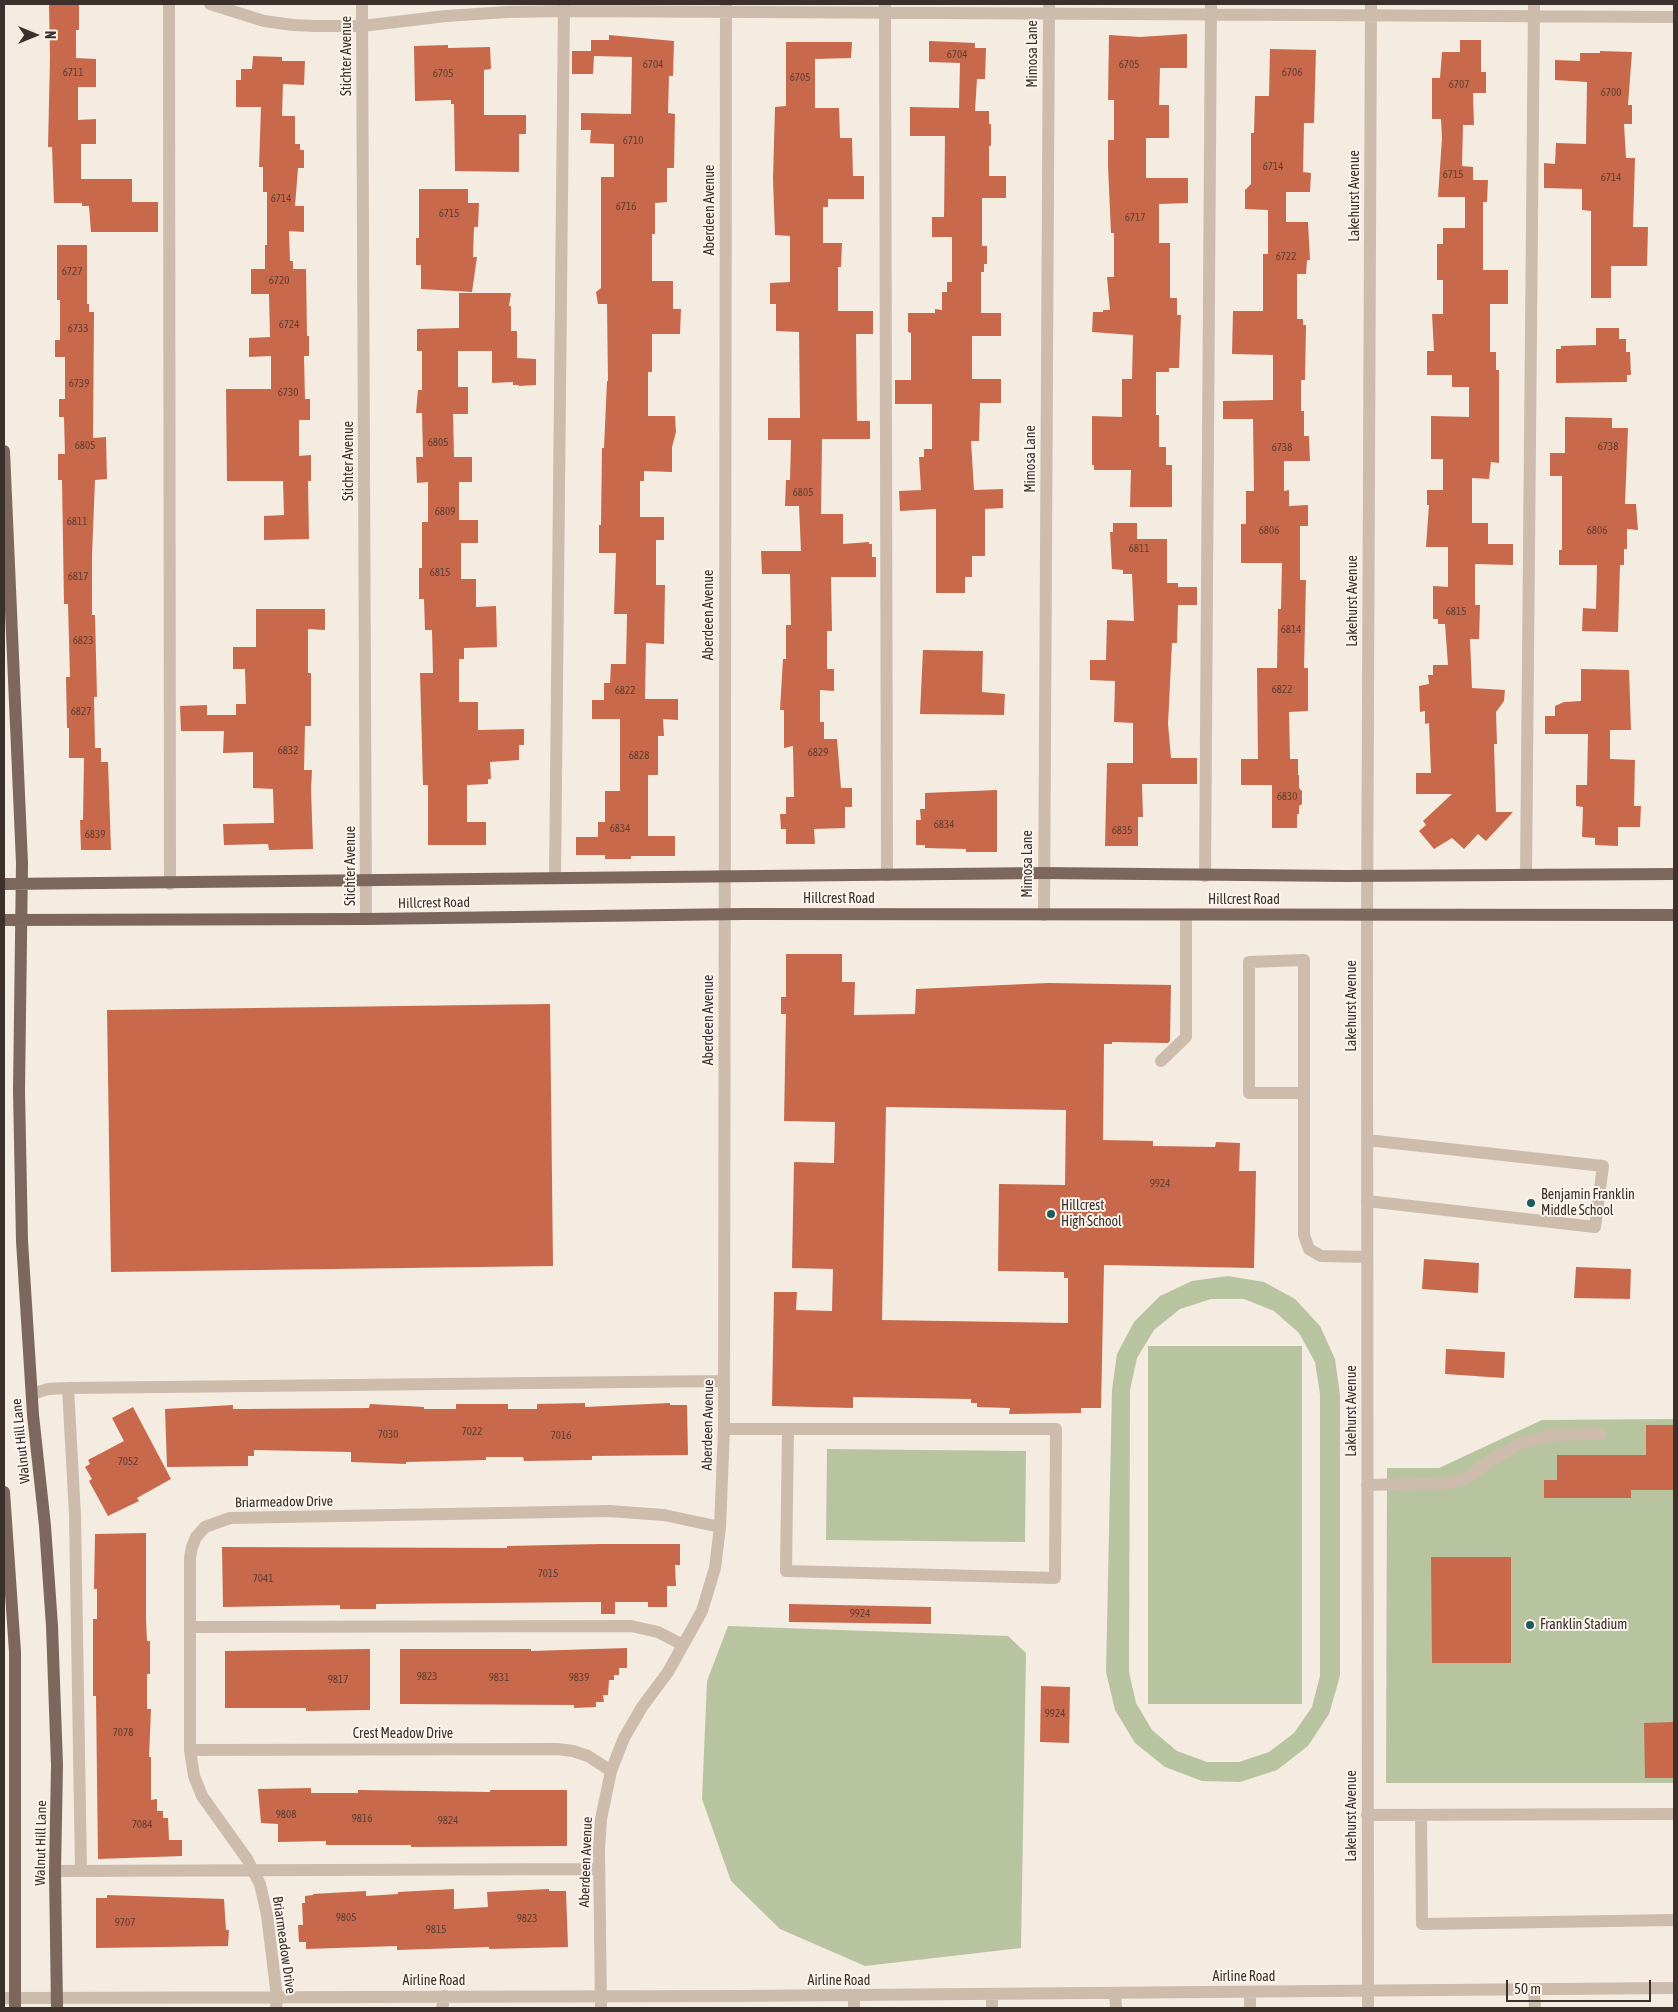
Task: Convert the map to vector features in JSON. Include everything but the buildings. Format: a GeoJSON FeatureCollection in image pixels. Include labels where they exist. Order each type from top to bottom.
{"type":"FeatureCollection","features":[{"type":"Feature","properties":{"kind":"main road","name":"Walnut Hill Lane"},"geometry":{"type":"LineString","coordinates":[[4,451],[22,885],[19,1091],[22,1241],[32,1394],[45,1526],[52,1626],[57,1765],[55,1871],[57,2003]]}},
{"type":"Feature","properties":{"kind":"main road","name":"Hillcrest Road"},"geometry":{"type":"LineString","coordinates":[[4,884],[170,884],[886,874],[1367,876],[1674,874]]}},
{"type":"Feature","properties":{"kind":"main road","name":"Hillcrest Road"},"geometry":{"type":"LineString","coordinates":[[4,920],[366,919],[724,914],[1674,915]]}},
{"type":"Feature","properties":{"kind":"main road","name":"Walnut Hill Lane"},"geometry":{"type":"LineString","coordinates":[[4,1492],[15,1652],[12,2001]]}},
{"type":"Feature","properties":{"kind":"street"},"geometry":{"type":"LineString","coordinates":[[169,4],[170,884]]}},
{"type":"Feature","properties":{"kind":"street"},"geometry":{"type":"LineString","coordinates":[[210,4],[264,21],[293,26],[362,26],[446,16],[564,7],[1371,10],[1534,17],[1674,17]]}},
{"type":"Feature","properties":{"kind":"street","name":"Stichter Avenue"},"geometry":{"type":"LineString","coordinates":[[362,4],[366,919]]}},
{"type":"Feature","properties":{"kind":"street"},"geometry":{"type":"LineString","coordinates":[[1526,875],[1534,4]]}},
{"type":"Feature","properties":{"kind":"street"},"geometry":{"type":"LineString","coordinates":[[555,878],[564,7]]}},
{"type":"Feature","properties":{"kind":"street","name":"Aberdeen Avenue"},"geometry":{"type":"LineString","coordinates":[[601,2002],[599,1869],[601,1819],[611,1771],[624,1738],[642,1707],[668,1672],[702,1611],[715,1568],[720,1527],[724,1429],[726,8]]}},
{"type":"Feature","properties":{"kind":"street"},"geometry":{"type":"LineString","coordinates":[[885,8],[886,874]]}},
{"type":"Feature","properties":{"kind":"street","name":"Mimosa Lane"},"geometry":{"type":"LineString","coordinates":[[1044,915],[1049,8]]}},
{"type":"Feature","properties":{"kind":"street"},"geometry":{"type":"LineString","coordinates":[[1206,876],[1211,9]]}},
{"type":"Feature","properties":{"kind":"street","name":"Lakehurst Avenue"},"geometry":{"type":"LineString","coordinates":[[1368,2008],[1367,876],[1371,10]]}},
{"type":"Feature","properties":{"kind":"street"},"geometry":{"type":"LineString","coordinates":[[1161,1061],[1186,1037],[1186,915]]}},
{"type":"Feature","properties":{"kind":"street"},"geometry":{"type":"LineString","coordinates":[[1304,1093],[1249,1093],[1248,962],[1304,960],[1304,1093],[1304,1235],[1309,1249],[1321,1256],[1367,1257]]}},
{"type":"Feature","properties":{"kind":"street"},"geometry":{"type":"LineString","coordinates":[[1367,1140],[1603,1166],[1595,1227],[1367,1200]]}},
{"type":"Feature","properties":{"kind":"street"},"geometry":{"type":"LineString","coordinates":[[32,1394],[68,1388],[724,1381]]}},
{"type":"Feature","properties":{"kind":"street"},"geometry":{"type":"LineString","coordinates":[[68,1388],[75,1516],[81,1870]]}},
{"type":"Feature","properties":{"kind":"street"},"geometry":{"type":"LineString","coordinates":[[724,1429],[788,1429],[1056,1429],[1054,1578],[786,1571],[788,1429]]}},
{"type":"Feature","properties":{"kind":"street"},"geometry":{"type":"LineString","coordinates":[[1367,1485],[1449,1484],[1465,1479],[1491,1460],[1521,1443],[1549,1435],[1600,1434]]}},
{"type":"Feature","properties":{"kind":"street","name":"Briarmeadow Drive"},"geometry":{"type":"LineString","coordinates":[[277,2003],[267,1916],[260,1884],[247,1859],[202,1796],[194,1776],[190,1750],[192,1547],[196,1537],[205,1527],[230,1518],[609,1511],[664,1515],[720,1527]]}},
{"type":"Feature","properties":{"kind":"street"},"geometry":{"type":"LineString","coordinates":[[190,1627],[631,1626],[658,1632],[683,1645]]}},
{"type":"Feature","properties":{"kind":"street","name":"Crest Meadow Drive"},"geometry":{"type":"LineString","coordinates":[[190,1750],[557,1748],[588,1756],[611,1771]]}},
{"type":"Feature","properties":{"kind":"street"},"geometry":{"type":"LineString","coordinates":[[1367,1815],[1674,1814]]}},
{"type":"Feature","properties":{"kind":"street"},"geometry":{"type":"LineString","coordinates":[[1421,1815],[1422,1924],[1674,1920]]}},
{"type":"Feature","properties":{"kind":"street"},"geometry":{"type":"LineString","coordinates":[[55,1871],[599,1869]]}},
{"type":"Feature","properties":{"kind":"street","name":"Airline Road"},"geometry":{"type":"LineString","coordinates":[[12,2001],[57,2003],[854,2002],[992,1994],[1674,1988]]}},
{"type":"Feature","properties":{"kind":"street"},"geometry":{"type":"LineString","coordinates":[[1534,1989],[1535,2008]]}},
{"type":"Feature","properties":{"kind":"street"},"geometry":{"type":"LineString","coordinates":[[1250,1992],[1250,2008]]}},
{"type":"Feature","properties":{"kind":"street"},"geometry":{"type":"LineString","coordinates":[[1115,1993],[1116,2008]]}},
{"type":"Feature","properties":{"kind":"street"},"geometry":{"type":"LineString","coordinates":[[992,1994],[992,2008]]}},
{"type":"Feature","properties":{"kind":"green space"},"geometry":{"type":"Polygon","coordinates":[[[1228,1276],[1264,1282],[1295,1299],[1320,1326],[1335,1359],[1340,1395],[1340,1676],[1329,1714],[1308,1746],[1277,1770],[1240,1782],[1202,1781],[1165,1767],[1135,1743],[1115,1710],[1106,1672],[1112,1390],[1117,1354],[1134,1322],[1160,1296],[1192,1281],[1228,1276]],[[1211,1299],[1180,1309],[1154,1330],[1137,1358],[1130,1390],[1129,1672],[1136,1703],[1152,1730],[1177,1751],[1207,1762],[1239,1762],[1269,1752],[1294,1733],[1312,1707],[1320,1676],[1320,1394],[1315,1362],[1299,1333],[1274,1311],[1244,1299],[1211,1299]]]}},
{"type":"Feature","properties":{"kind":"green space"},"geometry":{"type":"Polygon","coordinates":[[[1148,1346],[1302,1346],[1302,1704],[1148,1704],[1148,1346]]]}},
{"type":"Feature","properties":{"kind":"green space","name":"Franklin Stadium"},"geometry":{"type":"Polygon","coordinates":[[[1674,1419],[1674,1783],[1386,1783],[1387,1468],[1439,1468],[1542,1420],[1674,1419]]]}},
{"type":"Feature","properties":{"kind":"green space"},"geometry":{"type":"Polygon","coordinates":[[[827,1449],[1026,1451],[1025,1542],[826,1540],[827,1449]]]}},
{"type":"Feature","properties":{"kind":"green space"},"geometry":{"type":"Polygon","coordinates":[[[728,1626],[1008,1636],[1026,1653],[1021,1948],[865,1966],[780,1929],[731,1881],[702,1799],[707,1681],[728,1626]]]}},
{"type":"Feature","properties":{"kind":"place","name":"Benjamin Franklin Middle School"},"geometry":{"type":"Point","coordinates":[1531,1203]}},
{"type":"Feature","properties":{"kind":"place","name":"Hillcrest High School"},"geometry":{"type":"Point","coordinates":[1051,1214]}},
{"type":"Feature","properties":{"kind":"place","name":"Franklin Stadium"},"geometry":{"type":"Point","coordinates":[1530,1625]}}]}
